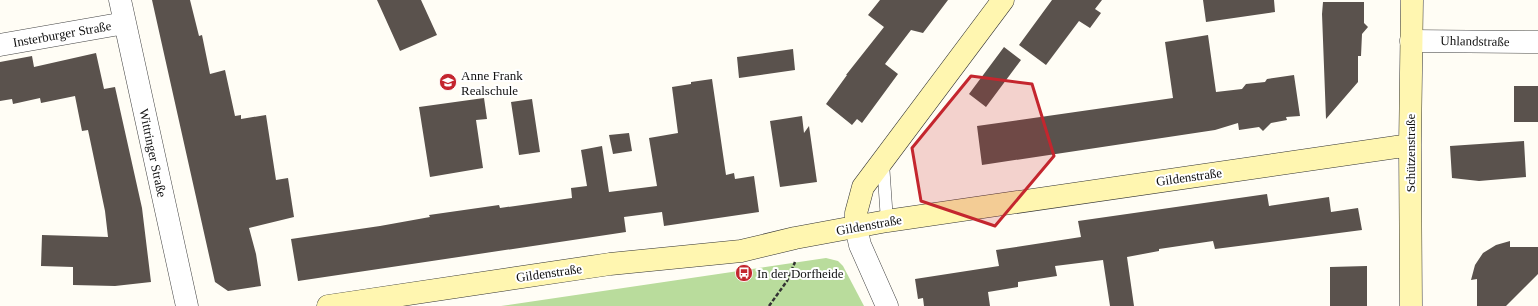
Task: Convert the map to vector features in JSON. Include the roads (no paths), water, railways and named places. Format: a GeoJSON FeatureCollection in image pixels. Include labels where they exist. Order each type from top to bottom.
{"type":"FeatureCollection","features":[{"type":"Feature","properties":{"kind":"street","name":"Wittringer Straße"},"geometry":{"type":"LineString","coordinates":[[120,0],[187,306]]}},
{"type":"Feature","properties":{"kind":"street"},"geometry":{"type":"LineString","coordinates":[[887,306],[860,244],[856,227],[856,213],[863,187],[1003,0]]}},
{"type":"Feature","properties":{"kind":"street","name":"Schützenstraße"},"geometry":{"type":"LineString","coordinates":[[1411,306],[1410,145],[1412,0]]}},
{"type":"Feature","properties":{"kind":"street","name":"Insterburger Straße"},"geometry":{"type":"LineString","coordinates":[[0,45],[125,23]]}},
{"type":"Feature","properties":{"kind":"street","name":"Uhlandstraße"},"geometry":{"type":"LineString","coordinates":[[1411,40],[1538,42]]}},
{"type":"Feature","properties":{"kind":"street","name":"Gildenstraße"},"geometry":{"type":"LineString","coordinates":[[328,306],[610,264],[740,251],[795,238],[887,221],[1410,145]]}},
{"type":"Feature","properties":{"kind":"lane"},"geometry":{"type":"LineString","coordinates":[[883,162],[887,221]]}},
{"type":"Feature","properties":{"kind":"place","name":"Anne Frank Realschule"},"geometry":{"type":"Point","coordinates":[448,82]}},
{"type":"Feature","properties":{"kind":"place","name":"In der Dorfheide"},"geometry":{"type":"Point","coordinates":[744,273]}}]}
